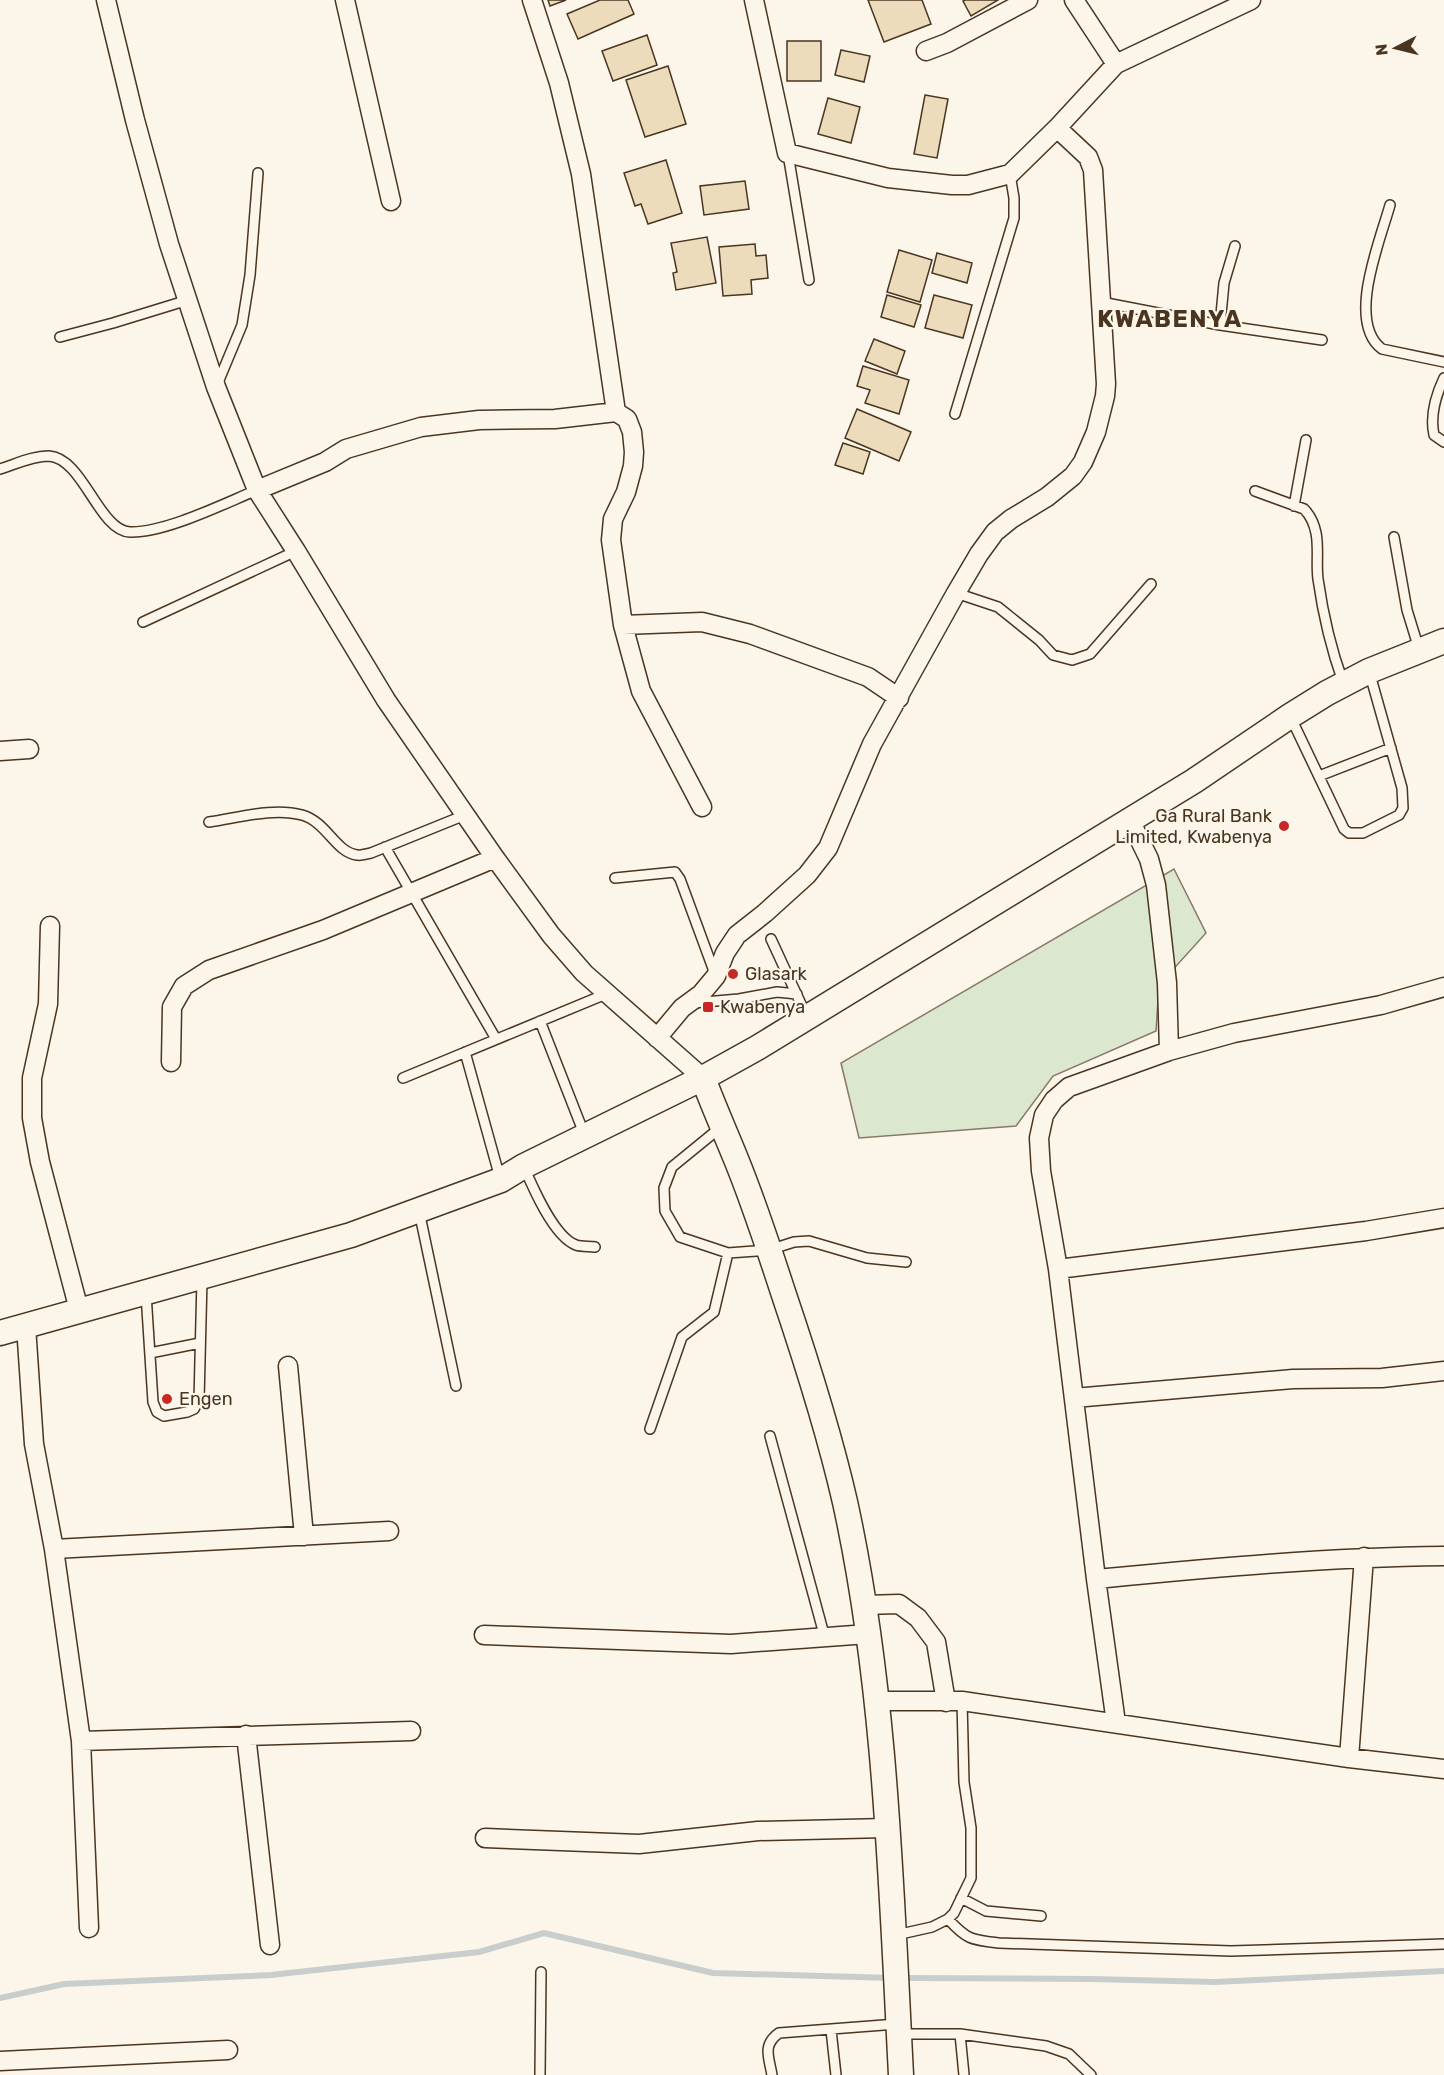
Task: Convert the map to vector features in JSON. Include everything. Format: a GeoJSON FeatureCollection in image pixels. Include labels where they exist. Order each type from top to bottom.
{"type":"FeatureCollection","features":[{"type":"Feature","properties":{"kind":"main road"},"geometry":{"type":"LineString","coordinates":[[0,1333],[351,1235],[501,1180],[524,1166],[703,1078],[807,1017],[1194,781],[1290,716],[1344,684],[1369,671],[1444,641]]}},
{"type":"Feature","properties":{"kind":"main road"},"geometry":{"type":"LineString","coordinates":[[703,1078],[769,1250],[829,1435],[845,1502],[864,1605],[877,1701],[895,1943],[901,2075]]}},
{"type":"Feature","properties":{"kind":"street"},"geometry":{"type":"LineString","coordinates":[[106,0],[135,120],[170,244],[216,387],[257,490],[387,700],[495,858],[551,935],[606,994],[703,1078]]}},
{"type":"Feature","properties":{"kind":"street"},"geometry":{"type":"LineString","coordinates":[[345,0],[391,201]]}},
{"type":"Feature","properties":{"kind":"street"},"geometry":{"type":"LineString","coordinates":[[532,0],[559,83],[581,174],[616,412]]}},
{"type":"Feature","properties":{"kind":"street"},"geometry":{"type":"LineString","coordinates":[[754,0],[788,154],[888,178],[952,185],[968,185],[1010,174],[1057,128],[1116,64],[1251,0]]}},
{"type":"Feature","properties":{"kind":"street"},"geometry":{"type":"LineString","coordinates":[[926,51],[947,43],[1029,0]]}},
{"type":"Feature","properties":{"kind":"street"},"geometry":{"type":"LineString","coordinates":[[1074,0],[1116,64]]}},
{"type":"Feature","properties":{"kind":"street"},"geometry":{"type":"LineString","coordinates":[[657,1038],[716,976],[725,953],[737,935],[765,914],[807,875],[828,848],[872,744],[956,593],[995,532],[1011,519],[1047,497],[1073,476],[1083,462],[1093,440],[1105,396],[1093,170],[1088,157],[1057,128]]}},
{"type":"Feature","properties":{"kind":"street"},"geometry":{"type":"LineString","coordinates":[[257,490],[325,462],[346,449],[421,427],[479,420],[555,419],[616,412],[627,419],[632,432],[633,466],[626,492],[613,519],[610,540],[623,625],[641,691],[702,807]]}},
{"type":"Feature","properties":{"kind":"street"},"geometry":{"type":"LineString","coordinates":[[623,625],[702,622],[750,634],[868,677],[899,698]]}},
{"type":"Feature","properties":{"kind":"street"},"geometry":{"type":"LineString","coordinates":[[0,752],[29,749]]}},
{"type":"Feature","properties":{"kind":"street"},"geometry":{"type":"LineString","coordinates":[[1130,820],[1149,859],[1156,885],[1167,983],[1169,1051]]}},
{"type":"Feature","properties":{"kind":"street"},"geometry":{"type":"LineString","coordinates":[[171,1062],[172,1007],[184,986],[209,970],[323,930],[495,858]]}},
{"type":"Feature","properties":{"kind":"street"},"geometry":{"type":"LineString","coordinates":[[50,926],[48,1004],[32,1078],[32,1118],[40,1162],[79,1310]]}},
{"type":"Feature","properties":{"kind":"street"},"geometry":{"type":"LineString","coordinates":[[1116,1723],[1058,1269],[1041,1172],[1039,1137],[1044,1115],[1054,1100],[1069,1087],[1169,1051],[1234,1033],[1381,1005],[1444,987]]}},
{"type":"Feature","properties":{"kind":"street"},"geometry":{"type":"LineString","coordinates":[[1058,1269],[1366,1231],[1444,1218]]}},
{"type":"Feature","properties":{"kind":"street"},"geometry":{"type":"LineString","coordinates":[[26,1326],[34,1444],[54,1549],[81,1741],[89,1928]]}},
{"type":"Feature","properties":{"kind":"street"},"geometry":{"type":"LineString","coordinates":[[288,1366],[304,1536]]}},
{"type":"Feature","properties":{"kind":"street"},"geometry":{"type":"LineString","coordinates":[[1074,1398],[1293,1379],[1382,1378],[1444,1371]]}},
{"type":"Feature","properties":{"kind":"street"},"geometry":{"type":"LineString","coordinates":[[54,1549],[388,1531]]}},
{"type":"Feature","properties":{"kind":"street"},"geometry":{"type":"LineString","coordinates":[[1096,1579],[1228,1566],[1364,1557],[1444,1556]]}},
{"type":"Feature","properties":{"kind":"street"},"geometry":{"type":"LineString","coordinates":[[1349,1758],[1364,1557]]}},
{"type":"Feature","properties":{"kind":"street"},"geometry":{"type":"LineString","coordinates":[[864,1605],[899,1604],[918,1617],[936,1641],[954,1702]]}},
{"type":"Feature","properties":{"kind":"street"},"geometry":{"type":"LineString","coordinates":[[484,1635],[731,1644],[868,1634]]}},
{"type":"Feature","properties":{"kind":"street"},"geometry":{"type":"LineString","coordinates":[[877,1701],[954,1702],[1116,1723],[1349,1758],[1444,1769]]}},
{"type":"Feature","properties":{"kind":"street"},"geometry":{"type":"LineString","coordinates":[[81,1741],[411,1731]]}},
{"type":"Feature","properties":{"kind":"street"},"geometry":{"type":"LineString","coordinates":[[246,1735],[270,1945]]}},
{"type":"Feature","properties":{"kind":"street"},"geometry":{"type":"LineString","coordinates":[[485,1838],[639,1844],[758,1831],[886,1828]]}},
{"type":"Feature","properties":{"kind":"street"},"geometry":{"type":"LineString","coordinates":[[0,2061],[228,2050]]}},
{"type":"Feature","properties":{"kind":"lane"},"geometry":{"type":"LineString","coordinates":[[788,154],[809,280]]}},
{"type":"Feature","properties":{"kind":"lane"},"geometry":{"type":"LineString","coordinates":[[216,387],[242,325],[250,275],[258,173]]}},
{"type":"Feature","properties":{"kind":"lane"},"geometry":{"type":"LineString","coordinates":[[955,414],[1014,218],[1014,198],[1010,174]]}},
{"type":"Feature","properties":{"kind":"lane"},"geometry":{"type":"LineString","coordinates":[[1390,205],[1366,291],[1365,314],[1371,334],[1375,343],[1382,349],[1444,362]]}},
{"type":"Feature","properties":{"kind":"lane"},"geometry":{"type":"LineString","coordinates":[[1220,325],[1224,283],[1235,246]]}},
{"type":"Feature","properties":{"kind":"lane"},"geometry":{"type":"LineString","coordinates":[[60,337],[188,300]]}},
{"type":"Feature","properties":{"kind":"lane"},"geometry":{"type":"LineString","coordinates":[[1101,302],[1220,325],[1322,340]]}},
{"type":"Feature","properties":{"kind":"lane"},"geometry":{"type":"LineString","coordinates":[[1444,378],[1439,390],[1432,425],[1434,435],[1444,442]]}},
{"type":"Feature","properties":{"kind":"lane"},"geometry":{"type":"LineString","coordinates":[[1294,506],[1306,440]]}},
{"type":"Feature","properties":{"kind":"lane"},"geometry":{"type":"LineString","coordinates":[[0,469],[32,458],[50,456],[65,460],[114,525],[128,532],[168,526],[257,490]]}},
{"type":"Feature","properties":{"kind":"lane"},"geometry":{"type":"LineString","coordinates":[[1255,491],[1304,509],[1310,515],[1315,528],[1318,577],[1324,614],[1333,653],[1344,684]]}},
{"type":"Feature","properties":{"kind":"lane"},"geometry":{"type":"LineString","coordinates":[[1394,537],[1407,610],[1420,651]]}},
{"type":"Feature","properties":{"kind":"lane"},"geometry":{"type":"LineString","coordinates":[[143,622],[296,551]]}},
{"type":"Feature","properties":{"kind":"lane"},"geometry":{"type":"LineString","coordinates":[[956,593],[998,607],[1039,640],[1053,656],[1072,660],[1090,654],[1151,584]]}},
{"type":"Feature","properties":{"kind":"lane"},"geometry":{"type":"LineString","coordinates":[[1290,716],[1344,829],[1349,833],[1363,833],[1399,815],[1402,812],[1402,788],[1369,671]]}},
{"type":"Feature","properties":{"kind":"lane"},"geometry":{"type":"LineString","coordinates":[[1319,776],[1391,748]]}},
{"type":"Feature","properties":{"kind":"lane"},"geometry":{"type":"LineString","coordinates":[[209,822],[278,812],[301,815],[318,822],[342,849],[356,855],[370,853],[465,815]]}},
{"type":"Feature","properties":{"kind":"lane"},"geometry":{"type":"LineString","coordinates":[[385,847],[496,1039]]}},
{"type":"Feature","properties":{"kind":"lane"},"geometry":{"type":"LineString","coordinates":[[615,878],[675,872],[680,879],[716,976]]}},
{"type":"Feature","properties":{"kind":"lane"},"geometry":{"type":"LineString","coordinates":[[771,939],[807,1017]]}},
{"type":"Feature","properties":{"kind":"lane"},"geometry":{"type":"LineString","coordinates":[[688,1004],[739,999],[777,992],[797,994]]}},
{"type":"Feature","properties":{"kind":"lane"},"geometry":{"type":"LineString","coordinates":[[403,1078],[606,994]]}},
{"type":"Feature","properties":{"kind":"lane"},"geometry":{"type":"LineString","coordinates":[[540,1021],[585,1136]]}},
{"type":"Feature","properties":{"kind":"lane"},"geometry":{"type":"LineString","coordinates":[[465,1052],[501,1180]]}},
{"type":"Feature","properties":{"kind":"lane"},"geometry":{"type":"LineString","coordinates":[[721,1127],[672,1167],[664,1188],[665,1211],[680,1237],[728,1253],[769,1250],[794,1242],[809,1241],[867,1258],[906,1263]]}},
{"type":"Feature","properties":{"kind":"lane"},"geometry":{"type":"LineString","coordinates":[[524,1166],[537,1198],[559,1230],[575,1245],[595,1247]]}},
{"type":"Feature","properties":{"kind":"lane"},"geometry":{"type":"LineString","coordinates":[[419,1211],[456,1386]]}},
{"type":"Feature","properties":{"kind":"lane"},"geometry":{"type":"LineString","coordinates":[[650,1429],[682,1337],[714,1312],[728,1253]]}},
{"type":"Feature","properties":{"kind":"lane"},"geometry":{"type":"LineString","coordinates":[[146,1292],[153,1402],[157,1412],[164,1416],[187,1412],[194,1409],[199,1400],[202,1276]]}},
{"type":"Feature","properties":{"kind":"lane"},"geometry":{"type":"LineString","coordinates":[[150,1353],[200,1343]]}},
{"type":"Feature","properties":{"kind":"lane"},"geometry":{"type":"LineString","coordinates":[[770,1436],[825,1638]]}},
{"type":"Feature","properties":{"kind":"lane"},"geometry":{"type":"LineString","coordinates":[[895,1943],[948,1919],[954,1913],[971,1878],[971,1828],[954,1702]]}},
{"type":"Feature","properties":{"kind":"lane"},"geometry":{"type":"LineString","coordinates":[[961,1898],[986,1911],[1041,1916]]}},
{"type":"Feature","properties":{"kind":"lane"},"geometry":{"type":"LineString","coordinates":[[948,1919],[970,1939],[999,1943],[1231,1951],[1444,1944]]}},
{"type":"Feature","properties":{"kind":"lane"},"geometry":{"type":"LineString","coordinates":[[540,2075],[542,1972]]}},
{"type":"Feature","properties":{"kind":"lane"},"geometry":{"type":"LineString","coordinates":[[772,2075],[767,2048],[771,2039],[779,2033],[898,2029],[960,2034],[1046,2046],[1069,2054],[1091,2075]]}},
{"type":"Feature","properties":{"kind":"lane"},"geometry":{"type":"LineString","coordinates":[[831,2030],[836,2075]]}},
{"type":"Feature","properties":{"kind":"lane"},"geometry":{"type":"LineString","coordinates":[[960,2034],[964,2075]]}},
{"type":"Feature","properties":{"kind":"green space"},"geometry":{"type":"Polygon","coordinates":[[[1174,869],[1206,933],[1159,985],[1156,1031],[1053,1076],[1016,1126],[859,1138],[841,1063],[1174,869]]]}},
{"type":"Feature","properties":{"kind":"building"},"geometry":{"type":"Polygon","coordinates":[[[548,0],[566,0],[550,6],[548,0]]]}},
{"type":"Feature","properties":{"kind":"building"},"geometry":{"type":"Polygon","coordinates":[[[600,0],[628,0],[634,14],[578,39],[567,14],[600,0]]]}},
{"type":"Feature","properties":{"kind":"building"},"geometry":{"type":"Polygon","coordinates":[[[868,0],[922,0],[931,24],[884,42],[868,0]]]}},
{"type":"Feature","properties":{"kind":"building"},"geometry":{"type":"Polygon","coordinates":[[[998,0],[971,16],[963,1],[998,0]]]}},
{"type":"Feature","properties":{"kind":"building"},"geometry":{"type":"Polygon","coordinates":[[[647,35],[657,65],[613,81],[602,51],[647,35]]]}},
{"type":"Feature","properties":{"kind":"building"},"geometry":{"type":"Polygon","coordinates":[[[787,41],[821,41],[821,81],[787,81],[787,41]]]}},
{"type":"Feature","properties":{"kind":"building"},"geometry":{"type":"Polygon","coordinates":[[[841,50],[870,56],[864,82],[835,75],[841,50]]]}},
{"type":"Feature","properties":{"kind":"building"},"geometry":{"type":"Polygon","coordinates":[[[668,66],[686,124],[645,137],[626,80],[668,66]]]}},
{"type":"Feature","properties":{"kind":"building"},"geometry":{"type":"Polygon","coordinates":[[[925,95],[948,99],[937,158],[914,154],[925,95]]]}},
{"type":"Feature","properties":{"kind":"building"},"geometry":{"type":"Polygon","coordinates":[[[828,98],[860,107],[851,143],[818,134],[828,98]]]}},
{"type":"Feature","properties":{"kind":"building"},"geometry":{"type":"Polygon","coordinates":[[[666,160],[682,213],[648,224],[641,204],[635,206],[624,173],[666,160]]]}},
{"type":"Feature","properties":{"kind":"building"},"geometry":{"type":"Polygon","coordinates":[[[745,181],[749,209],[704,215],[700,186],[745,181]]]}},
{"type":"Feature","properties":{"kind":"building"},"geometry":{"type":"Polygon","coordinates":[[[707,237],[716,283],[676,290],[673,273],[677,272],[671,243],[707,237]]]}},
{"type":"Feature","properties":{"kind":"building"},"geometry":{"type":"Polygon","coordinates":[[[755,244],[756,256],[766,255],[768,278],[751,280],[752,294],[723,296],[719,247],[755,244]]]}},
{"type":"Feature","properties":{"kind":"building"},"geometry":{"type":"Polygon","coordinates":[[[899,250],[932,260],[920,302],[887,292],[899,250]]]}},
{"type":"Feature","properties":{"kind":"building"},"geometry":{"type":"Polygon","coordinates":[[[937,253],[972,263],[967,283],[932,273],[937,253]]]}},
{"type":"Feature","properties":{"kind":"building"},"geometry":{"type":"Polygon","coordinates":[[[887,295],[921,305],[914,327],[881,317],[887,295]]]}},
{"type":"Feature","properties":{"kind":"building"},"geometry":{"type":"Polygon","coordinates":[[[934,295],[972,305],[963,338],[925,328],[934,295]]]}},
{"type":"Feature","properties":{"kind":"building"},"geometry":{"type":"Polygon","coordinates":[[[874,339],[905,351],[897,374],[865,361],[874,339]]]}},
{"type":"Feature","properties":{"kind":"building"},"geometry":{"type":"Polygon","coordinates":[[[863,366],[909,380],[899,414],[865,403],[870,390],[857,386],[863,366]]]}},
{"type":"Feature","properties":{"kind":"building"},"geometry":{"type":"Polygon","coordinates":[[[857,409],[911,432],[899,461],[845,438],[857,409]]]}},
{"type":"Feature","properties":{"kind":"building"},"geometry":{"type":"Polygon","coordinates":[[[843,443],[870,452],[863,474],[835,465],[843,443]]]}},
{"type":"Feature","properties":{"kind":"waterway"},"geometry":{"type":"LineString","coordinates":[[0,1998],[64,1984],[271,1975],[479,1952],[544,1933],[713,1973],[892,1978]]}},
{"type":"Feature","properties":{"kind":"waterway"},"geometry":{"type":"LineString","coordinates":[[902,1978],[1215,1982],[1444,1971]]}},
{"type":"Feature","properties":{"kind":"place","name":"Ga Rural Bank Limited, Kwabenya"},"geometry":{"type":"Point","coordinates":[1284,826]}},
{"type":"Feature","properties":{"kind":"place","name":"Glasark"},"geometry":{"type":"Point","coordinates":[733,974]}},
{"type":"Feature","properties":{"kind":"place","name":"Kwabenya"},"geometry":{"type":"Point","coordinates":[708,1007]}},
{"type":"Feature","properties":{"kind":"place","name":"Engen"},"geometry":{"type":"Point","coordinates":[167,1399]}},
{"type":"Feature","properties":{"kind":"district","name":"KWABENYA"},"geometry":{"type":"Point","coordinates":[1170,319]}}]}
